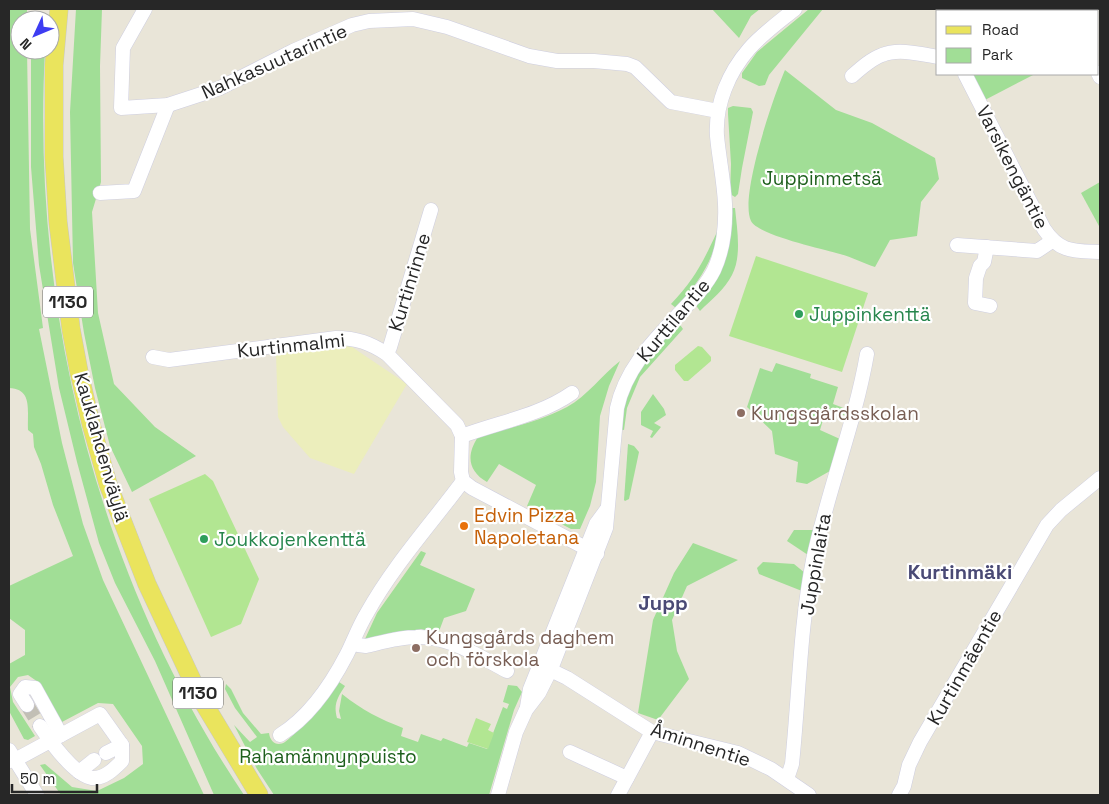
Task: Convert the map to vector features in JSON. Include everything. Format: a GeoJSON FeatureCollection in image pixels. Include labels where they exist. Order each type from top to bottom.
{"type":"FeatureCollection","features":[{"type":"Feature","properties":{"kind":"main road","name":"Kauklahdenväylä"},"geometry":{"type":"LineString","coordinates":[[59,9],[54,65],[54,157],[58,222],[71,328],[91,424],[108,484],[146,584],[200,697],[259,795]]}},
{"type":"Feature","properties":{"kind":"street","name":"Nahkasuutarintie"},"geometry":{"type":"LineString","coordinates":[[145,9],[123,48],[122,108],[163,106],[220,88],[293,51],[352,25],[369,21],[413,19],[447,28],[529,56],[556,61],[594,61],[627,64],[635,68],[671,102],[718,111]]}},
{"type":"Feature","properties":{"kind":"street","name":"Kurttilantie"},"geometry":{"type":"LineString","coordinates":[[498,795],[516,732],[526,710],[539,693],[546,667],[591,551],[606,528],[617,408],[620,394],[636,363],[702,288],[713,271],[722,250],[726,218],[717,134],[718,111],[729,79],[749,48],[795,9]]}},
{"type":"Feature","properties":{"kind":"street"},"geometry":{"type":"LineString","coordinates":[[852,76],[874,59],[887,53],[900,52],[936,57]]}},
{"type":"Feature","properties":{"kind":"street","name":"Varsikengäntie"},"geometry":{"type":"LineString","coordinates":[[965,75],[1052,241],[1059,246],[1072,250],[1100,252]]}},
{"type":"Feature","properties":{"kind":"street"},"geometry":{"type":"LineString","coordinates":[[100,193],[134,191],[163,106]]}},
{"type":"Feature","properties":{"kind":"street","name":"Kurtinrinne"},"geometry":{"type":"LineString","coordinates":[[387,354],[431,210]]}},
{"type":"Feature","properties":{"kind":"street"},"geometry":{"type":"LineString","coordinates":[[962,249],[986,247],[1037,251],[1052,241]]}},
{"type":"Feature","properties":{"kind":"street"},"geometry":{"type":"LineString","coordinates":[[986,247],[984,262],[980,266],[976,278],[975,303],[990,306]]}},
{"type":"Feature","properties":{"kind":"street","name":"Kurtinmalmi"},"geometry":{"type":"LineString","coordinates":[[153,357],[169,360],[336,338],[362,340],[387,354],[457,425],[462,436]]}},
{"type":"Feature","properties":{"kind":"street","name":"Juppinlaita"},"geometry":{"type":"LineString","coordinates":[[787,779],[792,764],[806,606],[813,561],[826,506],[862,382],[866,354]]}},
{"type":"Feature","properties":{"kind":"street"},"geometry":{"type":"LineString","coordinates":[[572,393],[557,404],[543,410],[462,436],[461,472],[463,481],[472,488],[591,551]]}},
{"type":"Feature","properties":{"kind":"street","name":"Kurtinmäentie"},"geometry":{"type":"LineString","coordinates":[[899,795],[904,786],[909,764],[920,742],[1048,525],[1066,505],[1100,478]]}},
{"type":"Feature","properties":{"kind":"street"},"geometry":{"type":"LineString","coordinates":[[280,734],[294,726],[315,704],[345,657],[366,613],[387,581],[463,481]]}},
{"type":"Feature","properties":{"kind":"street"},"geometry":{"type":"LineString","coordinates":[[353,642],[366,646],[417,636],[457,646],[506,671]]}},
{"type":"Feature","properties":{"kind":"street","name":"Åminnentie"},"geometry":{"type":"LineString","coordinates":[[546,667],[652,732],[738,753],[787,779],[809,795]]}},
{"type":"Feature","properties":{"kind":"street"},"geometry":{"type":"LineString","coordinates":[[27,705],[20,694],[25,687],[35,688],[55,738],[79,772],[93,778],[110,773],[122,761],[122,745],[100,714],[55,738],[11,757],[37,795]]}},
{"type":"Feature","properties":{"kind":"street"},"geometry":{"type":"LineString","coordinates":[[40,726],[55,738]]}},
{"type":"Feature","properties":{"kind":"street"},"geometry":{"type":"LineString","coordinates":[[618,795],[652,732]]}},
{"type":"Feature","properties":{"kind":"street"},"geometry":{"type":"LineString","coordinates":[[79,772],[100,757],[122,745]]}},
{"type":"Feature","properties":{"kind":"street"},"geometry":{"type":"LineString","coordinates":[[570,752],[627,778]]}},
{"type":"Feature","properties":{"kind":"green space"},"geometry":{"type":"Polygon","coordinates":[[[9,9],[27,9],[10,10],[10,60],[27,60],[30,229],[43,328],[39,329],[62,443],[83,524],[103,580],[204,795],[61,795],[40,765],[45,764],[72,787],[97,791],[124,778],[143,764],[142,746],[113,704],[98,703],[62,722],[38,682],[28,675],[18,677],[10,687],[13,702],[35,736],[28,740],[24,739],[9,711],[9,664],[25,655],[25,630],[9,618],[9,586],[73,556],[53,505],[34,447],[33,434],[28,430],[28,408],[25,396],[17,389],[9,388],[9,9]]]}},
{"type":"Feature","properties":{"kind":"green space"},"geometry":{"type":"Polygon","coordinates":[[[76,9],[102,9],[100,66],[101,182],[92,212],[98,313],[114,384],[155,427],[196,456],[132,492],[110,446],[95,388],[73,263],[70,112],[76,9]]]}},
{"type":"Feature","properties":{"kind":"green space"},"geometry":{"type":"Polygon","coordinates":[[[712,9],[760,9],[751,16],[739,38],[712,9]]]}},
{"type":"Feature","properties":{"kind":"green space"},"geometry":{"type":"Polygon","coordinates":[[[809,9],[823,9],[769,75],[765,85],[759,86],[742,78],[742,73],[757,52],[809,9]]]}},
{"type":"Feature","properties":{"kind":"green space"},"geometry":{"type":"Polygon","coordinates":[[[31,60],[45,60],[44,148],[50,246],[63,343],[84,439],[113,533],[149,623],[193,711],[244,795],[214,795],[155,661],[115,583],[99,543],[59,388],[39,265],[31,167],[31,60]]]}},
{"type":"Feature","properties":{"kind":"green space","name":"Juppinmetsä"},"geometry":{"type":"Polygon","coordinates":[[[785,70],[836,110],[872,123],[935,158],[939,179],[921,202],[917,236],[890,240],[875,267],[844,255],[778,236],[756,226],[751,221],[749,209],[750,191],[759,146],[785,70]]]}},
{"type":"Feature","properties":{"kind":"green space"},"geometry":{"type":"Polygon","coordinates":[[[970,75],[1033,75],[983,101],[970,75]]]}},
{"type":"Feature","properties":{"kind":"green space"},"geometry":{"type":"Polygon","coordinates":[[[733,106],[751,108],[753,112],[738,194],[735,197],[730,194],[731,164],[728,114],[728,108],[733,106]]]}},
{"type":"Feature","properties":{"kind":"green space"},"geometry":{"type":"Polygon","coordinates":[[[1100,182],[1100,225],[1099,226],[1081,193],[1100,182]]]}},
{"type":"Feature","properties":{"kind":"green space"},"geometry":{"type":"Polygon","coordinates":[[[732,208],[735,208],[738,233],[738,251],[735,268],[726,285],[700,311],[695,304],[732,208]]]}},
{"type":"Feature","properties":{"kind":"green space"},"geometry":{"type":"Polygon","coordinates":[[[717,232],[719,232],[716,244],[708,264],[697,282],[676,308],[671,304],[686,287],[697,270],[717,232]]]}},
{"type":"Feature","properties":{"kind":"green space","name":"Juppinkenttä"},"geometry":{"type":"Polygon","coordinates":[[[756,256],[868,293],[842,372],[729,336],[756,256]]]}},
{"type":"Feature","properties":{"kind":"green space"},"geometry":{"type":"Polygon","coordinates":[[[678,322],[683,329],[640,377],[627,408],[624,430],[619,429],[622,404],[638,368],[678,322]]]}},
{"type":"Feature","properties":{"kind":"green space"},"geometry":{"type":"Polygon","coordinates":[[[698,346],[702,347],[711,357],[711,361],[688,381],[684,381],[675,370],[675,365],[698,346]]]}},
{"type":"Feature","properties":{"kind":"green space"},"geometry":{"type":"Polygon","coordinates":[[[620,361],[609,386],[600,416],[596,482],[590,506],[580,529],[571,529],[527,506],[536,485],[499,464],[487,482],[476,473],[471,462],[471,456],[478,437],[534,421],[567,407],[581,397],[620,361]]]}},
{"type":"Feature","properties":{"kind":"green space"},"geometry":{"type":"Polygon","coordinates":[[[776,363],[811,374],[810,378],[838,387],[833,404],[849,410],[847,416],[826,410],[820,430],[840,439],[830,471],[807,484],[796,482],[798,462],[775,454],[772,431],[747,407],[760,368],[772,372],[776,363]]]}},
{"type":"Feature","properties":{"kind":"green space"},"geometry":{"type":"Polygon","coordinates":[[[653,394],[666,415],[654,423],[661,427],[652,438],[650,437],[653,431],[641,425],[641,412],[653,394]]]}},
{"type":"Feature","properties":{"kind":"green space"},"geometry":{"type":"Polygon","coordinates":[[[628,444],[634,446],[639,452],[629,499],[625,501],[624,500],[628,444]]]}},
{"type":"Feature","properties":{"kind":"green space","name":"Joukkojenkenttä"},"geometry":{"type":"Polygon","coordinates":[[[205,474],[213,481],[259,579],[241,624],[211,637],[149,499],[205,474]]]}},
{"type":"Feature","properties":{"kind":"green space"},"geometry":{"type":"Polygon","coordinates":[[[794,530],[815,530],[808,555],[787,541],[794,530]]]}},
{"type":"Feature","properties":{"kind":"green space"},"geometry":{"type":"Polygon","coordinates":[[[693,543],[738,560],[687,586],[672,620],[677,651],[689,679],[658,720],[638,713],[653,620],[674,573],[693,543]]]}},
{"type":"Feature","properties":{"kind":"green space"},"geometry":{"type":"Polygon","coordinates":[[[421,551],[426,553],[420,565],[475,589],[466,611],[444,618],[438,634],[421,629],[372,640],[365,639],[377,613],[421,551]]]}},
{"type":"Feature","properties":{"kind":"green space"},"geometry":{"type":"Polygon","coordinates":[[[763,562],[794,564],[805,573],[802,591],[759,574],[757,568],[763,562]]]}},
{"type":"Feature","properties":{"kind":"green space","name":"Rahamännynpuisto"},"geometry":{"type":"Polygon","coordinates":[[[336,680],[345,686],[338,697],[336,705],[337,718],[341,719],[339,711],[342,694],[371,714],[403,728],[401,736],[418,742],[421,734],[441,741],[443,738],[467,747],[469,743],[487,749],[503,707],[507,709],[509,704],[503,702],[508,685],[517,686],[522,692],[514,710],[489,795],[274,795],[257,769],[234,725],[250,742],[257,737],[235,708],[225,689],[226,684],[231,689],[243,713],[261,734],[269,733],[272,741],[279,744],[285,742],[298,730],[336,680]]]}},
{"type":"Feature","properties":{"kind":"green space"},"geometry":{"type":"Polygon","coordinates":[[[476,718],[491,724],[488,730],[494,733],[488,749],[467,742],[476,718]]]}},
{"type":"Feature","properties":{"kind":"sand"},"geometry":{"type":"Polygon","coordinates":[[[342,345],[352,347],[407,384],[354,474],[310,458],[283,427],[278,417],[276,354],[342,345]]]}},
{"type":"Feature","properties":{"kind":"tunnel"},"geometry":{"type":"LineString","coordinates":[[27,705],[40,726]]}},
{"type":"Feature","properties":{"kind":"place","name":"Juppinkenttä"},"geometry":{"type":"Point","coordinates":[799,314]}},
{"type":"Feature","properties":{"kind":"place","name":"Kungsgårdsskolan"},"geometry":{"type":"Point","coordinates":[741,413]}},
{"type":"Feature","properties":{"kind":"place","name":"Edvin Pizza Napoletana"},"geometry":{"type":"Point","coordinates":[464,526]}},
{"type":"Feature","properties":{"kind":"place","name":"Joukkojenkenttä"},"geometry":{"type":"Point","coordinates":[204,539]}},
{"type":"Feature","properties":{"kind":"place","name":"Kungsgårds daghem och förskola"},"geometry":{"type":"Point","coordinates":[416,648]}},
{"type":"Feature","properties":{"kind":"district","name":"Kurtinmäki"},"geometry":{"type":"Point","coordinates":[960,572]}},
{"type":"Feature","properties":{"kind":"district","name":"Jupp"},"geometry":{"type":"Point","coordinates":[663,603]}}]}
